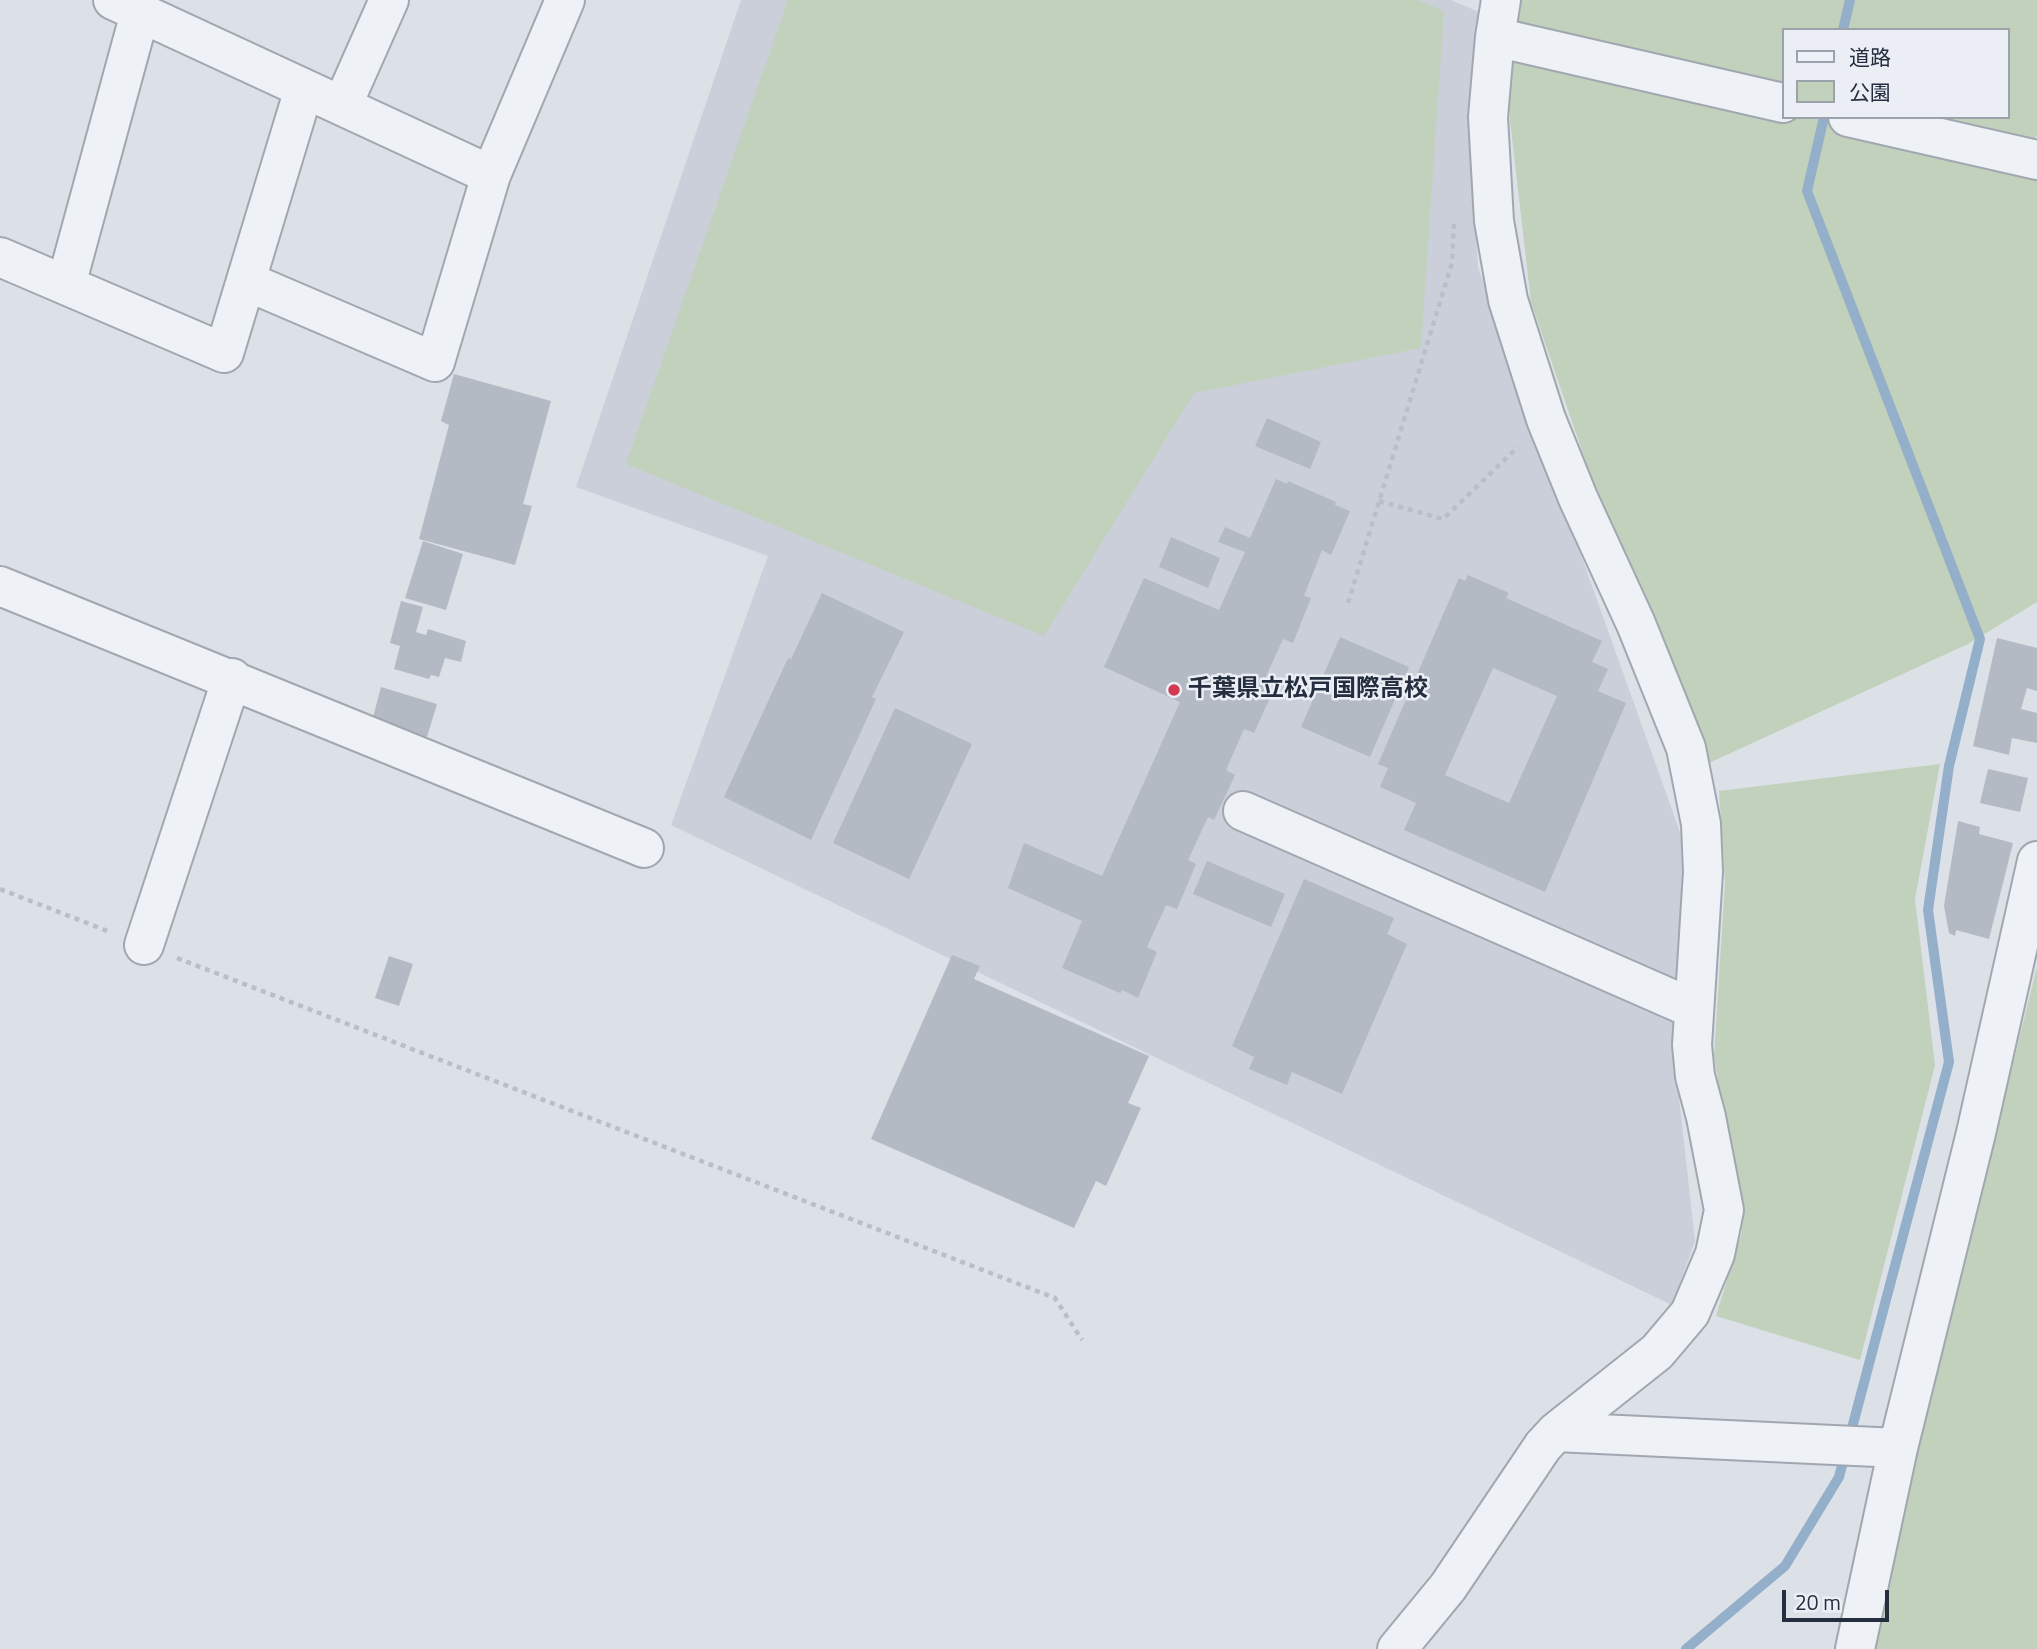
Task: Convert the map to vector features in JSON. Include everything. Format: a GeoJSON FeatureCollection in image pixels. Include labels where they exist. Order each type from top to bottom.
{"type":"FeatureCollection","features":[{"type":"Feature","properties":{"kind":"street"},"geometry":{"type":"LineString","coordinates":[[342,106],[390,0]]}},
{"type":"Feature","properties":{"kind":"street"},"geometry":{"type":"LineString","coordinates":[[246,281],[435,362],[491,175],[565,0]]}},
{"type":"Feature","properties":{"kind":"street"},"geometry":{"type":"LineString","coordinates":[[1397,1649],[1448,1587],[1543,1446],[1556,1432],[1657,1352],[1690,1313],[1715,1254],[1724,1210],[1695,1076],[1692,1045],[1703,872],[1701,824],[1686,748],[1636,624],[1578,498],[1546,419],[1507,300],[1494,222],[1488,117],[1495,37],[1502,0]]}},
{"type":"Feature","properties":{"kind":"street"},"geometry":{"type":"LineString","coordinates":[[66,285],[126,6],[491,175]]}},
{"type":"Feature","properties":{"kind":"street"},"geometry":{"type":"LineString","coordinates":[[1495,37],[1782,103]]}},
{"type":"Feature","properties":{"kind":"street"},"geometry":{"type":"LineString","coordinates":[[0,257],[224,352],[304,89]]}},
{"type":"Feature","properties":{"kind":"street"},"geometry":{"type":"LineString","coordinates":[[1857,119],[2037,160]]}},
{"type":"Feature","properties":{"kind":"street"},"geometry":{"type":"LineString","coordinates":[[0,586],[232,678],[644,848]]}},
{"type":"Feature","properties":{"kind":"street"},"geometry":{"type":"LineString","coordinates":[[144,945],[232,678]]}},
{"type":"Feature","properties":{"kind":"street"},"geometry":{"type":"LineString","coordinates":[[1243,811],[1694,1009]]}},
{"type":"Feature","properties":{"kind":"street"},"geometry":{"type":"LineString","coordinates":[[1855,1649],[1898,1448],[1976,1133],[2037,861]]}},
{"type":"Feature","properties":{"kind":"street"},"geometry":{"type":"LineString","coordinates":[[1556,1432],[1898,1448]]}},
{"type":"Feature","properties":{"kind":"path"},"geometry":{"type":"LineString","coordinates":[[1348,603],[1452,263],[1454,222]]}},
{"type":"Feature","properties":{"kind":"path"},"geometry":{"type":"LineString","coordinates":[[1379,501],[1443,519],[1546,419]]}},
{"type":"Feature","properties":{"kind":"path"},"geometry":{"type":"LineString","coordinates":[[0,889],[1055,1298],[1082,1340]]}},
{"type":"Feature","properties":{"kind":"shaded area","name":"千葉県立松戸国際高校"},"geometry":{"type":"Polygon","coordinates":[[[741,0],[1451,0],[1479,12],[1468,109],[1478,267],[1686,849],[1676,1071],[1695,1241],[1672,1305],[671,825],[768,556],[576,487],[741,0]]]}},
{"type":"Feature","properties":{"kind":"green space"},"geometry":{"type":"Polygon","coordinates":[[[788,0],[1417,0],[1444,11],[1421,348],[1194,393],[1044,636],[626,464],[788,0]]]}},
{"type":"Feature","properties":{"kind":"green space"},"geometry":{"type":"Polygon","coordinates":[[[1512,0],[2037,0],[2037,602],[1968,644],[1709,763],[1603,512],[1531,302],[1504,68],[1512,0]]]}},
{"type":"Feature","properties":{"kind":"green space"},"geometry":{"type":"Polygon","coordinates":[[[1940,764],[1915,899],[1935,1065],[1860,1360],[1716,1316],[1742,1232],[1714,1056],[1725,882],[1719,791],[1940,764]]]}},
{"type":"Feature","properties":{"kind":"green space"},"geometry":{"type":"Polygon","coordinates":[[[2037,967],[2037,1649],[1871,1649],[1917,1449],[2037,967]]]}},
{"type":"Feature","properties":{"kind":"building"},"geometry":{"type":"Polygon","coordinates":[[[454,374],[551,401],[523,504],[532,506],[515,565],[419,539],[449,425],[441,421],[454,374]]]}},
{"type":"Feature","properties":{"kind":"building"},"geometry":{"type":"Polygon","coordinates":[[[1267,418],[1321,442],[1310,469],[1255,446],[1267,418]]]}},
{"type":"Feature","properties":{"kind":"building"},"geometry":{"type":"Polygon","coordinates":[[[1276,479],[1287,484],[1288,481],[1350,511],[1331,555],[1322,550],[1304,596],[1311,598],[1293,643],[1283,639],[1263,683],[1274,689],[1254,733],[1244,729],[1226,770],[1235,775],[1214,820],[1208,817],[1188,860],[1196,864],[1177,909],[1166,905],[1147,947],[1157,952],[1138,998],[1122,990],[1120,993],[1062,968],[1082,921],[1008,888],[1024,843],[1102,876],[1180,702],[1104,667],[1144,578],[1219,610],[1245,552],[1218,542],[1225,527],[1250,538],[1276,479]]]}},
{"type":"Feature","properties":{"kind":"building"},"geometry":{"type":"Polygon","coordinates":[[[1171,537],[1220,558],[1208,588],[1159,567],[1171,537]]]}},
{"type":"Feature","properties":{"kind":"building"},"geometry":{"type":"Polygon","coordinates":[[[423,541],[463,554],[446,610],[405,598],[423,541]]]}},
{"type":"Feature","properties":{"kind":"building"},"geometry":{"type":"Polygon","coordinates":[[[1468,575],[1509,593],[1506,598],[1602,641],[1592,662],[1608,669],[1598,691],[1626,703],[1545,892],[1404,830],[1416,803],[1380,787],[1388,768],[1378,764],[1459,578],[1465,581],[1468,575]],[[1493,668],[1445,775],[1509,803],[1557,696],[1493,668]]]}},
{"type":"Feature","properties":{"kind":"building"},"geometry":{"type":"Polygon","coordinates":[[[822,593],[904,632],[872,697],[876,699],[811,840],[724,797],[788,658],[791,659],[822,593]]]}},
{"type":"Feature","properties":{"kind":"building"},"geometry":{"type":"Polygon","coordinates":[[[401,601],[423,607],[416,632],[426,635],[428,629],[466,641],[461,662],[445,658],[439,677],[431,675],[429,679],[394,669],[400,646],[390,643],[401,601]]]}},
{"type":"Feature","properties":{"kind":"building"},"geometry":{"type":"Polygon","coordinates":[[[1340,637],[1409,667],[1370,757],[1301,727],[1340,637]]]}},
{"type":"Feature","properties":{"kind":"building"},"geometry":{"type":"Polygon","coordinates":[[[1997,638],[2037,648],[2037,691],[2027,688],[2021,709],[2037,713],[2037,743],[2012,738],[2009,755],[1973,746],[1997,638]]]}},
{"type":"Feature","properties":{"kind":"building"},"geometry":{"type":"Polygon","coordinates":[[[381,687],[437,704],[427,737],[372,721],[381,687]]]}},
{"type":"Feature","properties":{"kind":"building"},"geometry":{"type":"Polygon","coordinates":[[[895,708],[972,744],[909,879],[833,843],[895,708]]]}},
{"type":"Feature","properties":{"kind":"building"},"geometry":{"type":"Polygon","coordinates":[[[1988,769],[2028,778],[2020,812],[1980,803],[1988,769]]]}},
{"type":"Feature","properties":{"kind":"building"},"geometry":{"type":"Polygon","coordinates":[[[1958,821],[1980,827],[1979,834],[2013,843],[1989,939],[1956,930],[1955,936],[1949,933],[1944,906],[1958,821]]]}},
{"type":"Feature","properties":{"kind":"building"},"geometry":{"type":"Polygon","coordinates":[[[1207,861],[1285,894],[1271,927],[1193,894],[1207,861]]]}},
{"type":"Feature","properties":{"kind":"building"},"geometry":{"type":"Polygon","coordinates":[[[1304,879],[1394,918],[1387,934],[1407,944],[1342,1094],[1292,1072],[1287,1085],[1249,1069],[1254,1057],[1232,1046],[1304,879]]]}},
{"type":"Feature","properties":{"kind":"building"},"geometry":{"type":"Polygon","coordinates":[[[952,955],[980,966],[974,979],[1149,1056],[1128,1103],[1141,1108],[1106,1186],[1096,1181],[1074,1228],[871,1139],[952,955]]]}},
{"type":"Feature","properties":{"kind":"building"},"geometry":{"type":"Polygon","coordinates":[[[389,956],[413,964],[399,1006],[375,998],[389,956]]]}},
{"type":"Feature","properties":{"kind":"waterway"},"geometry":{"type":"LineString","coordinates":[[1843,28],[1850,0]]}},
{"type":"Feature","properties":{"kind":"waterway"},"geometry":{"type":"LineString","coordinates":[[1686,1649],[1785,1566],[1839,1477],[1949,1062],[1928,910],[1949,766],[1980,639],[1807,191],[1824,119]]}},
{"type":"Feature","properties":{"kind":"place","name":"千葉県立松戸国際高校"},"geometry":{"type":"Point","coordinates":[1174,690]}}]}
